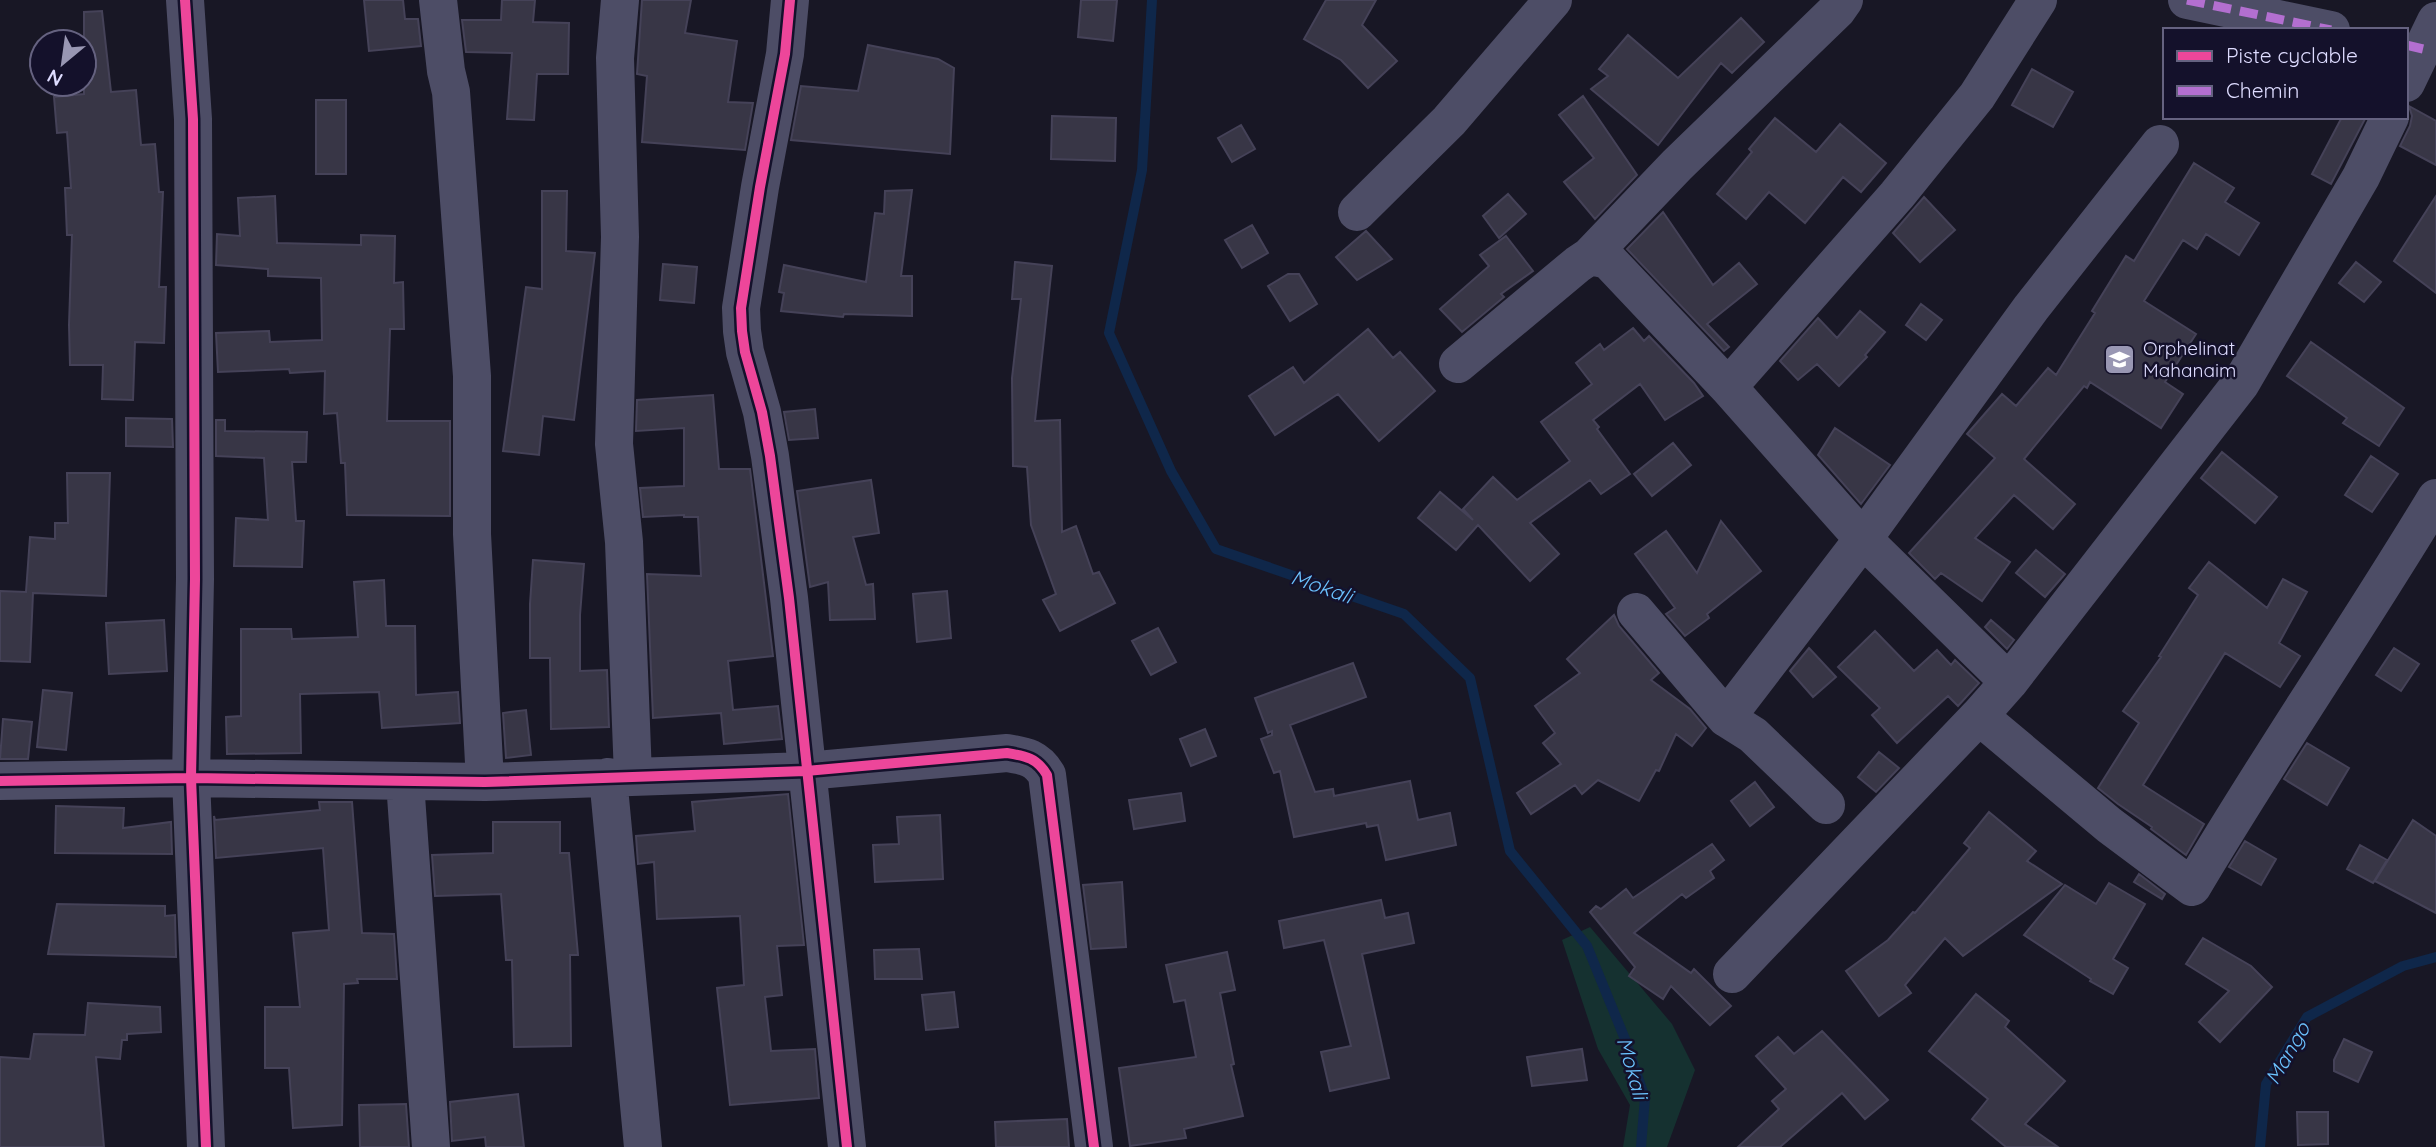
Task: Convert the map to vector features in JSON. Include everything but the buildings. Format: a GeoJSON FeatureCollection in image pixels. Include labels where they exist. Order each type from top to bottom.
{"type":"FeatureCollection","features":[{"type":"Feature","properties":{"kind":"street"},"geometry":{"type":"LineString","coordinates":[[185,0],[193,119],[195,579],[191,778],[205,1147]]}},
{"type":"Feature","properties":{"kind":"street"},"geometry":{"type":"LineString","coordinates":[[438,0],[451,92],[472,376],[472,534],[485,782]]}},
{"type":"Feature","properties":{"kind":"street"},"geometry":{"type":"LineString","coordinates":[[620,0],[615,58],[620,237],[614,443],[624,542],[621,776],[643,1147]]}},
{"type":"Feature","properties":{"kind":"street"},"geometry":{"type":"LineString","coordinates":[[790,0],[785,54],[741,308],[745,352],[762,412],[770,456],[789,598],[848,1147]]}},
{"type":"Feature","properties":{"kind":"street"},"geometry":{"type":"LineString","coordinates":[[1357,212],[1449,121],[1553,0]]}},
{"type":"Feature","properties":{"kind":"street"},"geometry":{"type":"LineString","coordinates":[[1458,364],[1590,256],[1677,165],[1837,10],[1844,0]]}},
{"type":"Feature","properties":{"kind":"street"},"geometry":{"type":"LineString","coordinates":[[1728,387],[1897,195],[1969,106],[2038,0]]}},
{"type":"Feature","properties":{"kind":"street"},"geometry":{"type":"LineString","coordinates":[[2187,0],[2321,28]]}},
{"type":"Feature","properties":{"kind":"street"},"geometry":{"type":"LineString","coordinates":[[2408,77],[2422,38]]}},
{"type":"Feature","properties":{"kind":"street"},"geometry":{"type":"LineString","coordinates":[[1732,974],[2009,682],[2241,383],[2361,177],[2389,119]]}},
{"type":"Feature","properties":{"kind":"street"},"geometry":{"type":"LineString","coordinates":[[1726,718],[1864,539],[2031,308],[2160,144]]}},
{"type":"Feature","properties":{"kind":"street"},"geometry":{"type":"LineString","coordinates":[[1590,256],[1608,260],[1728,387],[1864,539],[2009,682]]}},
{"type":"Feature","properties":{"kind":"street"},"geometry":{"type":"LineString","coordinates":[[1979,716],[2109,825],[2192,887],[2251,787],[2436,498]]}},
{"type":"Feature","properties":{"kind":"street"},"geometry":{"type":"LineString","coordinates":[[1636,612],[1726,718],[1752,735],[1826,805]]}},
{"type":"Feature","properties":{"kind":"street"},"geometry":{"type":"LineString","coordinates":[[0,781],[191,778],[485,782],[806,771],[1007,753],[1029,756],[1041,765],[1047,775],[1094,1147]]}},
{"type":"Feature","properties":{"kind":"street"},"geometry":{"type":"LineString","coordinates":[[405,782],[431,1147]]}},
{"type":"Feature","properties":{"kind":"green space"},"geometry":{"type":"Polygon","coordinates":[[[1590,927],[1672,1024],[1695,1070],[1667,1147],[1623,1147],[1630,1105],[1598,1049],[1562,940],[1590,927]]]}},
{"type":"Feature","properties":{"kind":"waterway","name":"Mokali"},"geometry":{"type":"LineString","coordinates":[[1152,0],[1142,170],[1109,333],[1171,471],[1216,549],[1404,614],[1470,678],[1510,851],[1587,946],[1625,1039],[1645,1098],[1641,1147]]}},
{"type":"Feature","properties":{"kind":"waterway","name":"Mango"},"geometry":{"type":"LineString","coordinates":[[2260,1147],[2266,1084],[2307,1017],[2403,966],[2436,957]]}},
{"type":"Feature","properties":{"kind":"marked path"},"geometry":{"type":"LineString","coordinates":[[2187,0],[2321,28]]}},
{"type":"Feature","properties":{"kind":"marked path"},"geometry":{"type":"LineString","coordinates":[[2408,45],[2423,49]]}},
{"type":"Feature","properties":{"kind":"cycle path"},"geometry":{"type":"LineString","coordinates":[[185,0],[193,119],[195,579],[191,778],[206,1147]]}},
{"type":"Feature","properties":{"kind":"cycle path"},"geometry":{"type":"LineString","coordinates":[[790,0],[785,54],[741,308],[742,331],[770,456],[789,598],[847,1147]]}},
{"type":"Feature","properties":{"kind":"cycle path"},"geometry":{"type":"LineString","coordinates":[[0,781],[191,778],[485,782],[806,771],[1007,753],[1025,757],[1035,761],[1047,775],[1094,1147]]}},
{"type":"Feature","properties":{"kind":"place","name":"Orphelinat Mahanaim"},"geometry":{"type":"Point","coordinates":[2120,359]}}]}
